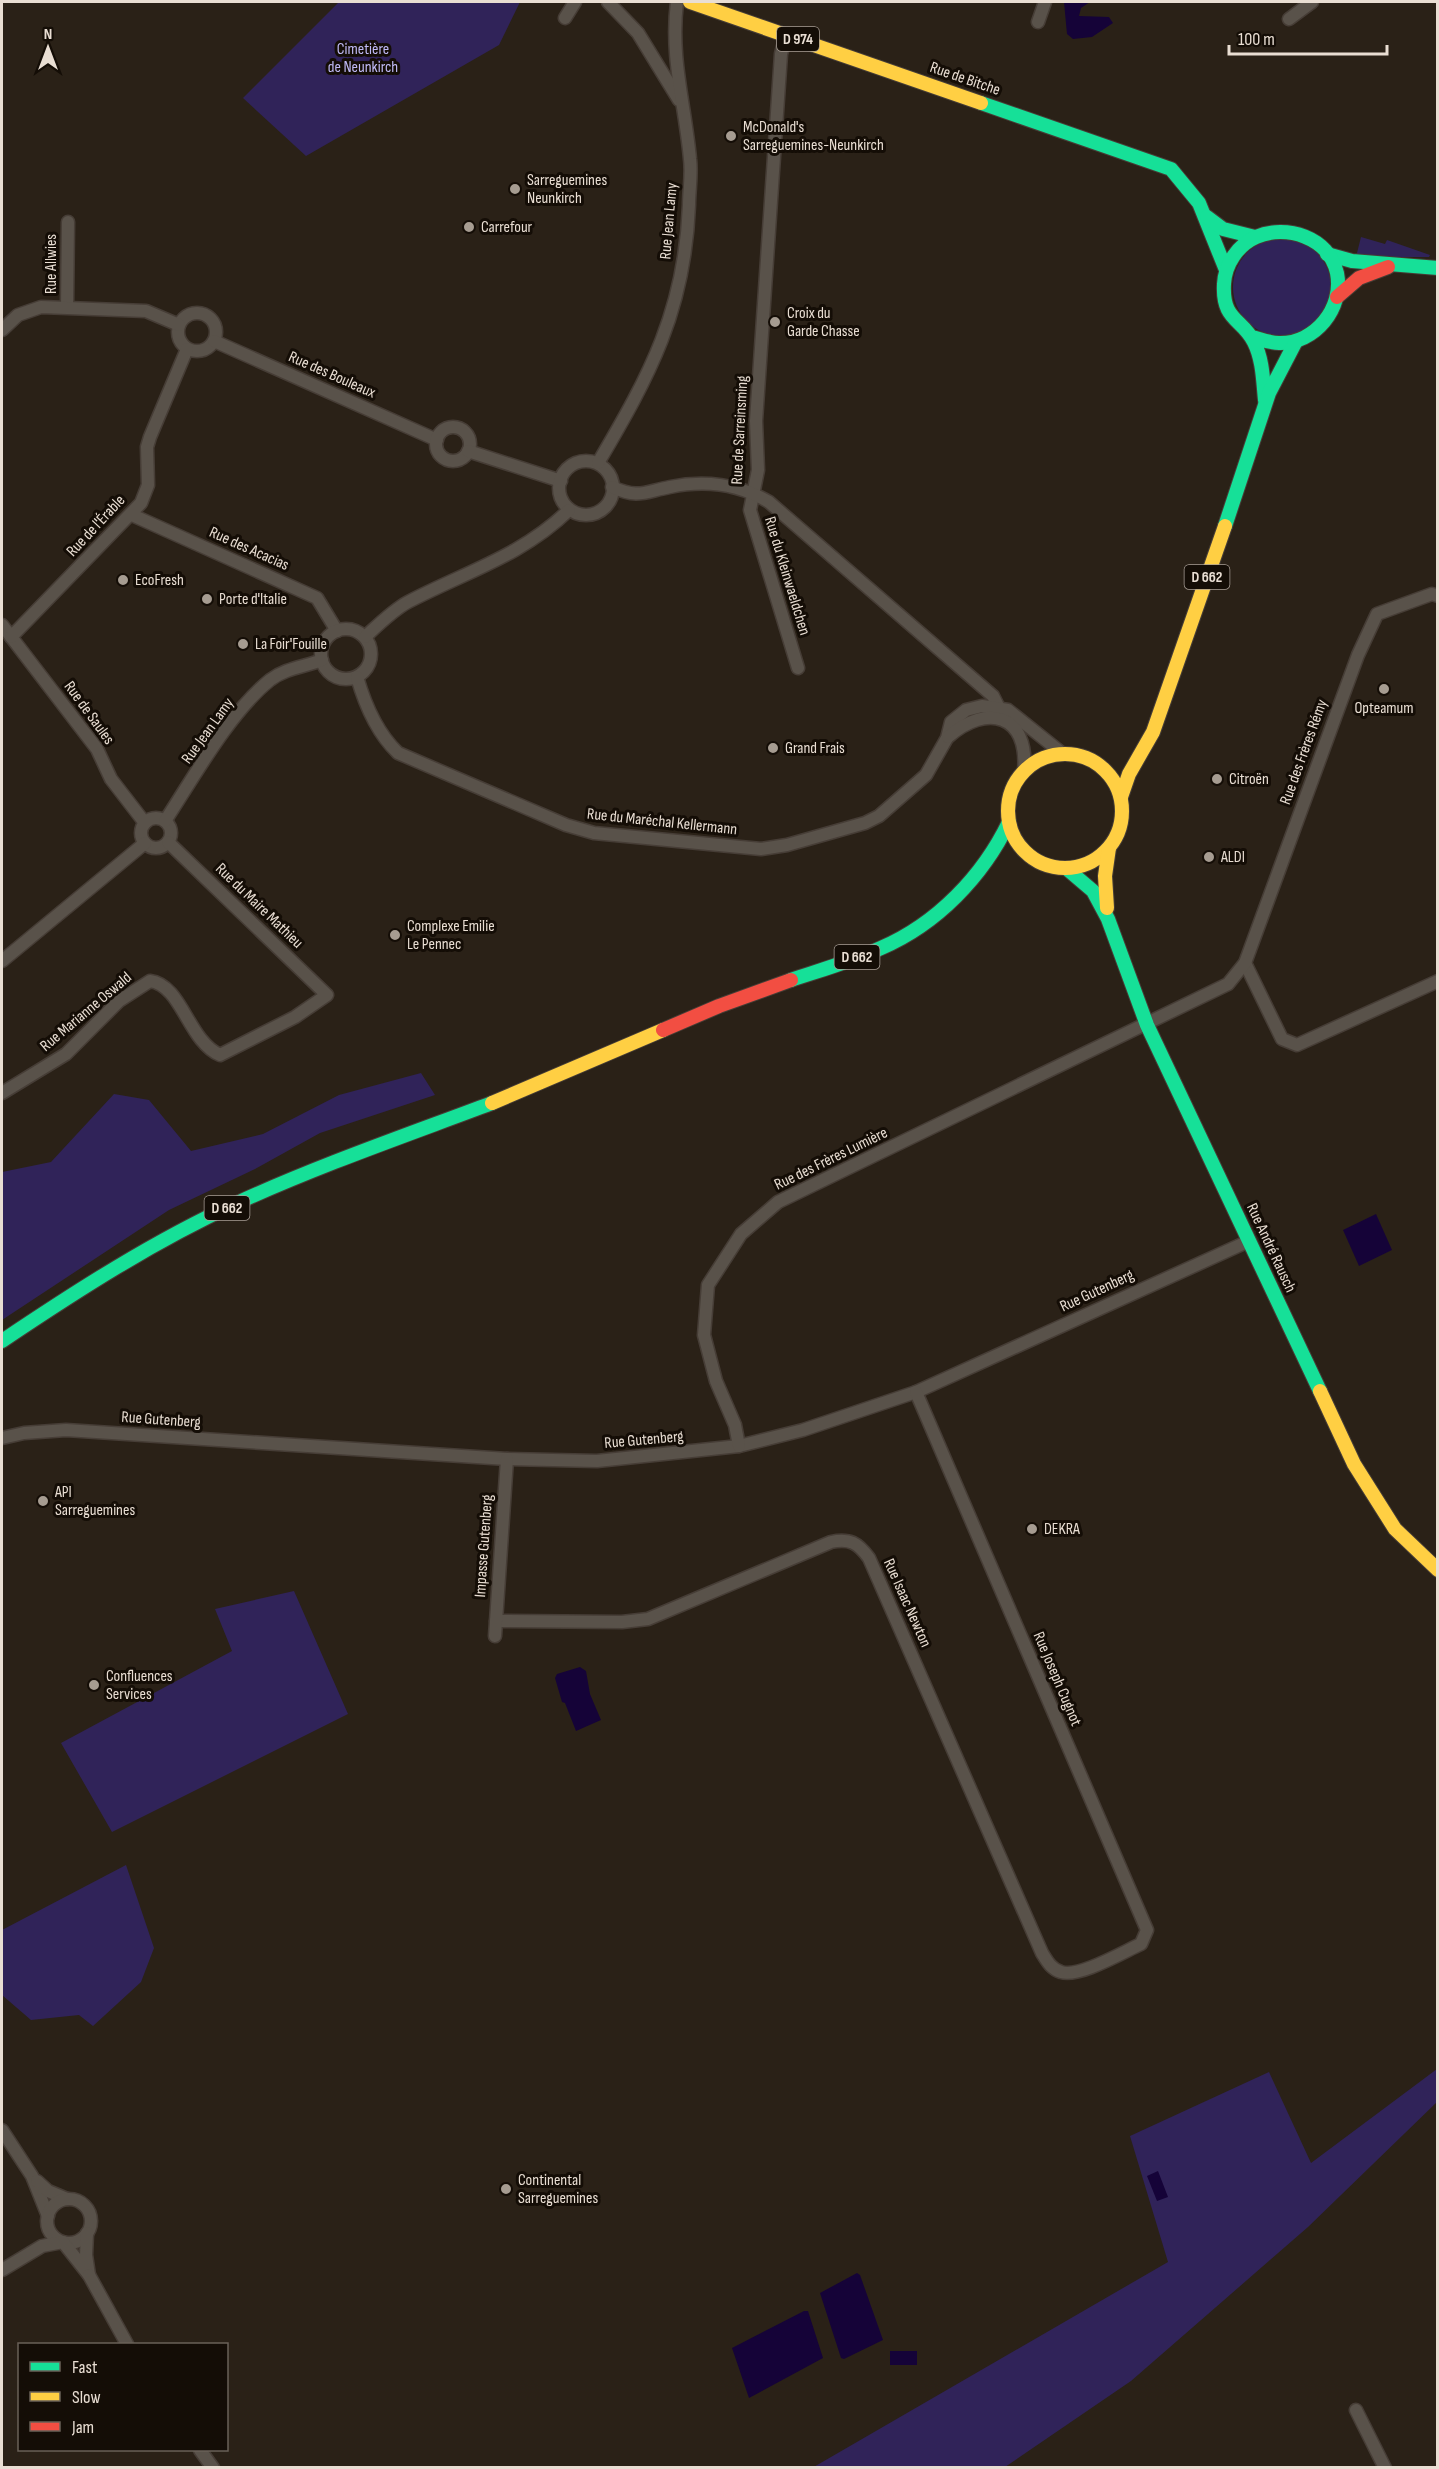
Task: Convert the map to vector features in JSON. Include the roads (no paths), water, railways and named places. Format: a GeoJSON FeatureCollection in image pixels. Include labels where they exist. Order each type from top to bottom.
{"type":"FeatureCollection","features":[{"type":"Feature","properties":{"kind":"main road","name":"Rue de Bitche"},"geometry":{"type":"LineString","coordinates":[[690,2],[1171,169],[1189,185],[1207,217],[1226,270]]}},
{"type":"Feature","properties":{"kind":"main road"},"geometry":{"type":"LineString","coordinates":[[1207,217],[1222,229],[1255,237]]}},
{"type":"Feature","properties":{"kind":"main road"},"geometry":{"type":"LineString","coordinates":[[1288,231],[1310,239],[1327,254],[1336,275],[1337,297],[1329,318],[1314,334],[1294,343],[1272,344],[1252,337],[1233,320],[1224,296],[1226,270],[1237,251],[1255,237],[1266,232],[1288,231]]}},
{"type":"Feature","properties":{"kind":"main road"},"geometry":{"type":"LineString","coordinates":[[1327,254],[1352,261],[1437,268]]}},
{"type":"Feature","properties":{"kind":"main road"},"geometry":{"type":"LineString","coordinates":[[1337,297],[1359,278],[1392,266]]}},
{"type":"Feature","properties":{"kind":"main road","name":"D 662"},"geometry":{"type":"LineString","coordinates":[[1252,337],[1261,371],[1265,401]]}},
{"type":"Feature","properties":{"kind":"main road","name":"D 662"},"geometry":{"type":"LineString","coordinates":[[1121,797],[1129,774],[1157,721],[1260,425],[1265,401],[1282,362],[1294,343]]}},
{"type":"Feature","properties":{"kind":"main road"},"geometry":{"type":"LineString","coordinates":[[1097,764],[1120,762],[1143,751]]}},
{"type":"Feature","properties":{"kind":"main road"},"geometry":{"type":"LineString","coordinates":[[1063,754],[1075,754],[1097,764],[1112,778],[1121,797],[1119,829],[1109,848],[1090,862],[1066,868],[1042,863],[1031,856],[1017,841],[1009,822],[1011,795],[1024,771],[1042,759],[1063,754]]}},
{"type":"Feature","properties":{"kind":"main road","name":"D 662"},"geometry":{"type":"LineString","coordinates":[[2,1341],[118,1265],[237,1203],[314,1170],[519,1094],[719,1006],[882,948],[924,924],[975,874],[998,845],[1009,822]]}},
{"type":"Feature","properties":{"kind":"main road","name":"Rue André Rausch"},"geometry":{"type":"LineString","coordinates":[[1108,919],[1104,876],[1109,848]]}},
{"type":"Feature","properties":{"kind":"main road","name":"D 662"},"geometry":{"type":"LineString","coordinates":[[975,874],[1005,858],[1031,856]]}},
{"type":"Feature","properties":{"kind":"main road","name":"Rue André Rausch"},"geometry":{"type":"LineString","coordinates":[[1066,868],[1093,891],[1108,919],[1147,1025],[1354,1464],[1395,1529],[1437,1570]]}},
{"type":"Feature","properties":{"kind":"street"},"geometry":{"type":"LineString","coordinates":[[565,18],[575,2]]}},
{"type":"Feature","properties":{"kind":"street"},"geometry":{"type":"LineString","coordinates":[[608,2],[638,33],[682,105]]}},
{"type":"Feature","properties":{"kind":"street","name":"Rue Jean Lamy"},"geometry":{"type":"LineString","coordinates":[[598,463],[640,392],[660,349],[675,303],[688,237],[691,161],[673,32],[677,2]]}},
{"type":"Feature","properties":{"kind":"street"},"geometry":{"type":"LineString","coordinates":[[1038,22],[1045,2]]}},
{"type":"Feature","properties":{"kind":"street"},"geometry":{"type":"LineString","coordinates":[[1289,20],[1312,2]]}},
{"type":"Feature","properties":{"kind":"street","name":"Rue de Sarreinsming"},"geometry":{"type":"LineString","coordinates":[[786,34],[782,48],[757,410],[758,470],[753,492],[769,502],[993,696],[998,706],[1024,720],[1063,754]]}},
{"type":"Feature","properties":{"kind":"street","name":"Rue Allwies"},"geometry":{"type":"LineString","coordinates":[[67,307],[68,222]]}},
{"type":"Feature","properties":{"kind":"street"},"geometry":{"type":"LineString","coordinates":[[2,330],[18,315],[41,307],[146,310],[179,325]]}},
{"type":"Feature","properties":{"kind":"street"},"geometry":{"type":"LineString","coordinates":[[188,314],[204,314],[216,327],[214,340],[200,351],[187,349],[179,340],[179,325],[188,314]]}},
{"type":"Feature","properties":{"kind":"street","name":"Rue des Bouleaux"},"geometry":{"type":"LineString","coordinates":[[214,340],[437,440],[440,453],[447,459],[457,460],[468,451],[561,481]]}},
{"type":"Feature","properties":{"kind":"street","name":"Rue de l'Érable"},"geometry":{"type":"LineString","coordinates":[[11,636],[132,515],[141,503],[148,485],[147,447],[187,349]]}},
{"type":"Feature","properties":{"kind":"street"},"geometry":{"type":"LineString","coordinates":[[437,440],[446,428],[460,429],[468,436],[468,451]]}},
{"type":"Feature","properties":{"kind":"street"},"geometry":{"type":"LineString","coordinates":[[576,463],[598,463],[608,471],[612,487],[608,503],[594,514],[584,515],[569,510],[560,494],[561,481],[569,467],[576,463]]}},
{"type":"Feature","properties":{"kind":"street"},"geometry":{"type":"LineString","coordinates":[[612,487],[630,495],[641,495],[690,484],[717,484],[753,492]]}},
{"type":"Feature","properties":{"kind":"street","name":"Rue du Kleinwaeldchen"},"geometry":{"type":"LineString","coordinates":[[753,492],[750,510],[798,668]]}},
{"type":"Feature","properties":{"kind":"street"},"geometry":{"type":"LineString","coordinates":[[365,637],[406,603],[527,544],[548,530],[569,510]]}},
{"type":"Feature","properties":{"kind":"street","name":"Rue des Acacias"},"geometry":{"type":"LineString","coordinates":[[132,515],[316,598],[337,631]]}},
{"type":"Feature","properties":{"kind":"street","name":"Rue des Frères Rémy"},"geometry":{"type":"LineString","coordinates":[[1147,1025],[1228,984],[1245,963],[1358,655],[1377,614],[1432,594],[1437,596]]}},
{"type":"Feature","properties":{"kind":"street","name":"Rue de Saules"},"geometry":{"type":"LineString","coordinates":[[2,625],[97,749],[111,779],[145,823]]}},
{"type":"Feature","properties":{"kind":"street"},"geometry":{"type":"LineString","coordinates":[[349,629],[365,637],[371,651],[371,660],[366,670],[357,677],[346,679],[336,677],[327,670],[322,660],[324,641],[337,631],[349,629]]}},
{"type":"Feature","properties":{"kind":"street","name":"Rue Jean Lamy"},"geometry":{"type":"LineString","coordinates":[[165,821],[231,722],[270,680],[292,668],[322,660]]}},
{"type":"Feature","properties":{"kind":"street","name":"Rue du Maréchal Kellermann"},"geometry":{"type":"LineString","coordinates":[[357,677],[362,696],[381,732],[398,753],[566,825],[594,833],[761,849],[788,845],[865,824],[879,816],[926,775],[947,738],[951,722],[966,710],[982,705],[998,706]]}},
{"type":"Feature","properties":{"kind":"street","name":"Rue du Maréchal Kellermann"},"geometry":{"type":"LineString","coordinates":[[947,738],[971,720],[982,717],[1005,721],[1013,727],[1023,742],[1024,771]]}},
{"type":"Feature","properties":{"kind":"street"},"geometry":{"type":"LineString","coordinates":[[157,818],[165,821],[169,827],[168,842],[161,847],[153,848],[145,843],[141,837],[145,823],[157,818]]}},
{"type":"Feature","properties":{"kind":"street","name":"Rue du Maire Mathieu"},"geometry":{"type":"LineString","coordinates":[[168,842],[327,995]]}},
{"type":"Feature","properties":{"kind":"street"},"geometry":{"type":"LineString","coordinates":[[4,955],[145,843]]}},
{"type":"Feature","properties":{"kind":"street"},"geometry":{"type":"LineString","coordinates":[[1245,963],[1282,1039],[1297,1045],[1437,981]]}},
{"type":"Feature","properties":{"kind":"street","name":"Rue Marianne Oswald"},"geometry":{"type":"LineString","coordinates":[[2,1093],[66,1054],[119,1001],[150,981],[166,986],[205,1047],[219,1054],[295,1017],[327,995]]}},
{"type":"Feature","properties":{"kind":"street","name":"Rue des Frères Lumière"},"geometry":{"type":"LineString","coordinates":[[739,1446],[735,1425],[716,1381],[704,1335],[708,1285],[741,1234],[778,1202],[1147,1025]]}},
{"type":"Feature","properties":{"kind":"street","name":"Rue Gutenberg"},"geometry":{"type":"LineString","coordinates":[[2,1438],[24,1433],[66,1430],[507,1459],[597,1461],[739,1446],[803,1430],[916,1392],[1249,1241]]}},
{"type":"Feature","properties":{"kind":"street","name":"Rue Joseph Cugnot"},"geometry":{"type":"LineString","coordinates":[[916,1392],[1147,1930],[1141,1944],[1108,1959]]}},
{"type":"Feature","properties":{"kind":"street","name":"Impasse Gutenberg"},"geometry":{"type":"LineString","coordinates":[[495,1636],[507,1459]]}},
{"type":"Feature","properties":{"kind":"street","name":"Rue Isaac Newton"},"geometry":{"type":"LineString","coordinates":[[496,1621],[621,1622],[648,1619],[831,1542],[844,1540],[859,1544],[869,1558],[1042,1953],[1051,1967],[1075,1974],[1108,1959]]}},
{"type":"Feature","properties":{"kind":"street"},"geometry":{"type":"LineString","coordinates":[[2,2130],[32,2176],[48,2191],[86,2207],[91,2220],[87,2233],[86,2255],[89,2275]]}},
{"type":"Feature","properties":{"kind":"street"},"geometry":{"type":"LineString","coordinates":[[32,2176],[52,2235],[63,2242],[89,2275],[126,2343]]}},
{"type":"Feature","properties":{"kind":"street"},"geometry":{"type":"LineString","coordinates":[[23,2256],[39,2238],[55,2204],[67,2199]]}},
{"type":"Feature","properties":{"kind":"street"},"geometry":{"type":"LineString","coordinates":[[2,2270],[42,2246],[77,2242],[87,2233]]}},
{"type":"Feature","properties":{"kind":"street"},"geometry":{"type":"LineString","coordinates":[[1356,2410],[1385,2468]]}},
{"type":"Feature","properties":{"kind":"street"},"geometry":{"type":"LineString","coordinates":[[201,2451],[213,2468]]}},
{"type":"Feature","properties":{"kind":"place","name":"McDonald's Sarreguemines-Neunkirch"},"geometry":{"type":"Point","coordinates":[731,136]}},
{"type":"Feature","properties":{"kind":"place","name":"Sarreguemines Neunkirch"},"geometry":{"type":"Point","coordinates":[515,189]}},
{"type":"Feature","properties":{"kind":"place","name":"Carrefour"},"geometry":{"type":"Point","coordinates":[469,227]}},
{"type":"Feature","properties":{"kind":"place","name":"Croix du Garde Chasse"},"geometry":{"type":"Point","coordinates":[775,322]}},
{"type":"Feature","properties":{"kind":"place","name":"EcoFresh"},"geometry":{"type":"Point","coordinates":[123,580]}},
{"type":"Feature","properties":{"kind":"place","name":"Porte d'Italie"},"geometry":{"type":"Point","coordinates":[207,599]}},
{"type":"Feature","properties":{"kind":"place","name":"La Foir'Fouille"},"geometry":{"type":"Point","coordinates":[243,644]}},
{"type":"Feature","properties":{"kind":"place","name":"Opteamum"},"geometry":{"type":"Point","coordinates":[1384,689]}},
{"type":"Feature","properties":{"kind":"place","name":"Grand Frais"},"geometry":{"type":"Point","coordinates":[773,748]}},
{"type":"Feature","properties":{"kind":"place","name":"Citroën"},"geometry":{"type":"Point","coordinates":[1217,779]}},
{"type":"Feature","properties":{"kind":"place","name":"ALDI"},"geometry":{"type":"Point","coordinates":[1209,857]}},
{"type":"Feature","properties":{"kind":"place","name":"Complexe Emilie Le Pennec"},"geometry":{"type":"Point","coordinates":[395,935]}},
{"type":"Feature","properties":{"kind":"place","name":"API Sarreguemines"},"geometry":{"type":"Point","coordinates":[43,1501]}},
{"type":"Feature","properties":{"kind":"place","name":"DEKRA"},"geometry":{"type":"Point","coordinates":[1032,1529]}},
{"type":"Feature","properties":{"kind":"place","name":"Confluences Services"},"geometry":{"type":"Point","coordinates":[94,1685]}},
{"type":"Feature","properties":{"kind":"place","name":"Continental Sarreguemines"},"geometry":{"type":"Point","coordinates":[506,2189]}},
{"type":"Feature","properties":{"kind":"park label","name":"Cimetière de Neunkirch"},"geometry":{"type":"Point","coordinates":[363,58]}}]}
